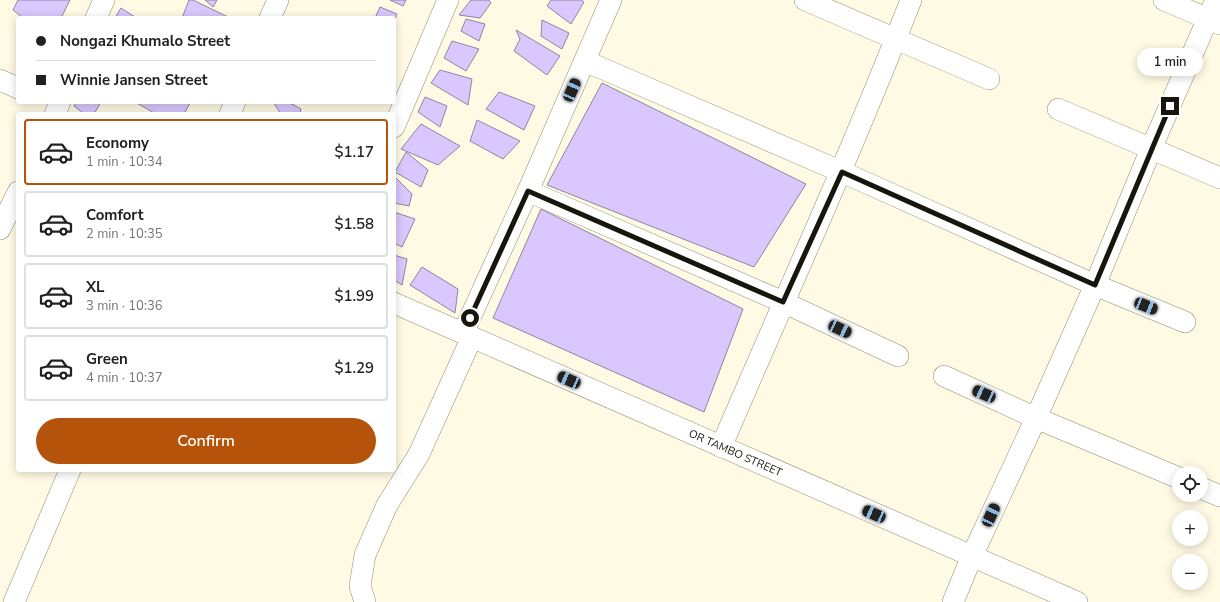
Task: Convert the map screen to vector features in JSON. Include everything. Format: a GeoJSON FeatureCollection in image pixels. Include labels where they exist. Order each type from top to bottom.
{"type":"FeatureCollection","features":[{"type":"Feature","properties":{"kind":"street"},"geometry":{"type":"LineString","coordinates":[[97,16],[104,0]]}},
{"type":"Feature","properties":{"kind":"street"},"geometry":{"type":"LineString","coordinates":[[271,16],[278,0]]}},
{"type":"Feature","properties":{"kind":"street"},"geometry":{"type":"LineString","coordinates":[[396,122],[448,0]]}},
{"type":"Feature","properties":{"kind":"street"},"geometry":{"type":"LineString","coordinates":[[365,602],[360,586],[365,555],[387,505],[419,454],[528,191],[611,0]]}},
{"type":"Feature","properties":{"kind":"street"},"geometry":{"type":"LineString","coordinates":[[805,0],[989,79]]}},
{"type":"Feature","properties":{"kind":"street"},"geometry":{"type":"LineString","coordinates":[[721,447],[783,302],[842,172],[912,0]]}},
{"type":"Feature","properties":{"kind":"street"},"geometry":{"type":"LineString","coordinates":[[1164,0],[1214,22]]}},
{"type":"Feature","properties":{"kind":"street"},"geometry":{"type":"LineString","coordinates":[[952,602],[1095,285],[1151,149],[1214,22],[1216,0]]}},
{"type":"Feature","properties":{"kind":"street"},"geometry":{"type":"LineString","coordinates":[[585,61],[842,172],[1095,285],[1185,322]]}},
{"type":"Feature","properties":{"kind":"street"},"geometry":{"type":"LineString","coordinates":[[0,80],[16,87]]}},
{"type":"Feature","properties":{"kind":"street"},"geometry":{"type":"LineString","coordinates":[[1058,109],[1220,178]]}},
{"type":"Feature","properties":{"kind":"street"},"geometry":{"type":"LineString","coordinates":[[528,191],[783,302],[898,356]]}},
{"type":"Feature","properties":{"kind":"street"},"geometry":{"type":"LineString","coordinates":[[0,229],[16,196]]}},
{"type":"Feature","properties":{"kind":"street","name":"OR TAMBO STREET"},"geometry":{"type":"LineString","coordinates":[[396,304],[1077,602]]}},
{"type":"Feature","properties":{"kind":"street"},"geometry":{"type":"LineString","coordinates":[[944,376],[1036,418],[1172,475]]}},
{"type":"Feature","properties":{"kind":"street"},"geometry":{"type":"LineString","coordinates":[[14,602],[69,472]]}},
{"type":"Feature","properties":{"kind":"street"},"geometry":{"type":"LineString","coordinates":[[1208,491],[1220,496]]}},
{"type":"Feature","properties":{"kind":"building"},"geometry":{"type":"Polygon","coordinates":[[[18,0],[70,0],[62,16],[20,16],[13,10],[18,0]]]}},
{"type":"Feature","properties":{"kind":"building"},"geometry":{"type":"Polygon","coordinates":[[[189,0],[193,0],[226,16],[183,16],[189,0]]]}},
{"type":"Feature","properties":{"kind":"building"},"geometry":{"type":"Polygon","coordinates":[[[205,0],[217,0],[213,7],[205,0]]]}},
{"type":"Feature","properties":{"kind":"building"},"geometry":{"type":"Polygon","coordinates":[[[390,0],[406,0],[403,6],[390,0]]]}},
{"type":"Feature","properties":{"kind":"building"},"geometry":{"type":"Polygon","coordinates":[[[471,0],[489,0],[491,3],[480,18],[459,15],[471,0]]]}},
{"type":"Feature","properties":{"kind":"building"},"geometry":{"type":"Polygon","coordinates":[[[551,0],[581,0],[584,2],[571,24],[547,6],[551,0]]]}},
{"type":"Feature","properties":{"kind":"building"},"geometry":{"type":"Polygon","coordinates":[[[380,7],[397,14],[396,17],[376,16],[380,7]]]}},
{"type":"Feature","properties":{"kind":"building"},"geometry":{"type":"Polygon","coordinates":[[[121,8],[133,16],[116,16],[121,8]]]}},
{"type":"Feature","properties":{"kind":"building"},"geometry":{"type":"Polygon","coordinates":[[[466,19],[485,24],[479,41],[461,31],[466,19]]]}},
{"type":"Feature","properties":{"kind":"building"},"geometry":{"type":"Polygon","coordinates":[[[542,20],[569,33],[562,49],[541,36],[542,20]]]}},
{"type":"Feature","properties":{"kind":"building"},"geometry":{"type":"Polygon","coordinates":[[[516,30],[560,56],[547,75],[514,51],[520,39],[516,30]]]}},
{"type":"Feature","properties":{"kind":"building"},"geometry":{"type":"Polygon","coordinates":[[[452,41],[479,49],[466,71],[444,58],[452,41]]]}},
{"type":"Feature","properties":{"kind":"building"},"geometry":{"type":"Polygon","coordinates":[[[440,70],[472,79],[468,105],[431,83],[440,70]]]}},
{"type":"Feature","properties":{"kind":"building"},"geometry":{"type":"Polygon","coordinates":[[[602,83],[806,184],[754,267],[547,185],[602,83]]]}},
{"type":"Feature","properties":{"kind":"building"},"geometry":{"type":"Polygon","coordinates":[[[499,92],[535,106],[524,130],[486,109],[499,92]]]}},
{"type":"Feature","properties":{"kind":"building"},"geometry":{"type":"Polygon","coordinates":[[[425,97],[447,106],[440,127],[418,112],[425,97]]]}},
{"type":"Feature","properties":{"kind":"building"},"geometry":{"type":"Polygon","coordinates":[[[75,104],[100,104],[95,112],[82,112],[74,106],[75,104]]]}},
{"type":"Feature","properties":{"kind":"building"},"geometry":{"type":"Polygon","coordinates":[[[138,104],[189,104],[185,112],[152,112],[138,104]]]}},
{"type":"Feature","properties":{"kind":"building"},"geometry":{"type":"Polygon","coordinates":[[[274,104],[292,104],[301,109],[300,112],[280,112],[274,104]]]}},
{"type":"Feature","properties":{"kind":"building"},"geometry":{"type":"Polygon","coordinates":[[[477,120],[520,141],[503,159],[470,141],[477,120]]]}},
{"type":"Feature","properties":{"kind":"building"},"geometry":{"type":"Polygon","coordinates":[[[421,124],[460,146],[438,165],[401,149],[421,124]]]}},
{"type":"Feature","properties":{"kind":"building"},"geometry":{"type":"Polygon","coordinates":[[[406,152],[428,170],[421,187],[396,173],[406,152]]]}},
{"type":"Feature","properties":{"kind":"building"},"geometry":{"type":"Polygon","coordinates":[[[396,178],[412,194],[409,206],[396,203],[396,178]]]}},
{"type":"Feature","properties":{"kind":"building"},"geometry":{"type":"Polygon","coordinates":[[[541,209],[743,309],[704,412],[493,318],[541,209]]]}},
{"type":"Feature","properties":{"kind":"building"},"geometry":{"type":"Polygon","coordinates":[[[396,213],[415,219],[402,247],[396,244],[396,213]]]}},
{"type":"Feature","properties":{"kind":"building"},"geometry":{"type":"Polygon","coordinates":[[[396,256],[407,259],[402,285],[396,281],[396,256]]]}},
{"type":"Feature","properties":{"kind":"building"},"geometry":{"type":"Polygon","coordinates":[[[422,267],[458,289],[455,313],[410,285],[422,267]]]}},
{"type":"Feature","properties":{"kind":"route"},"geometry":{"type":"LineString","coordinates":[[470,318],[528,191],[783,302],[842,172],[1095,285],[1170,106]]}}]}
